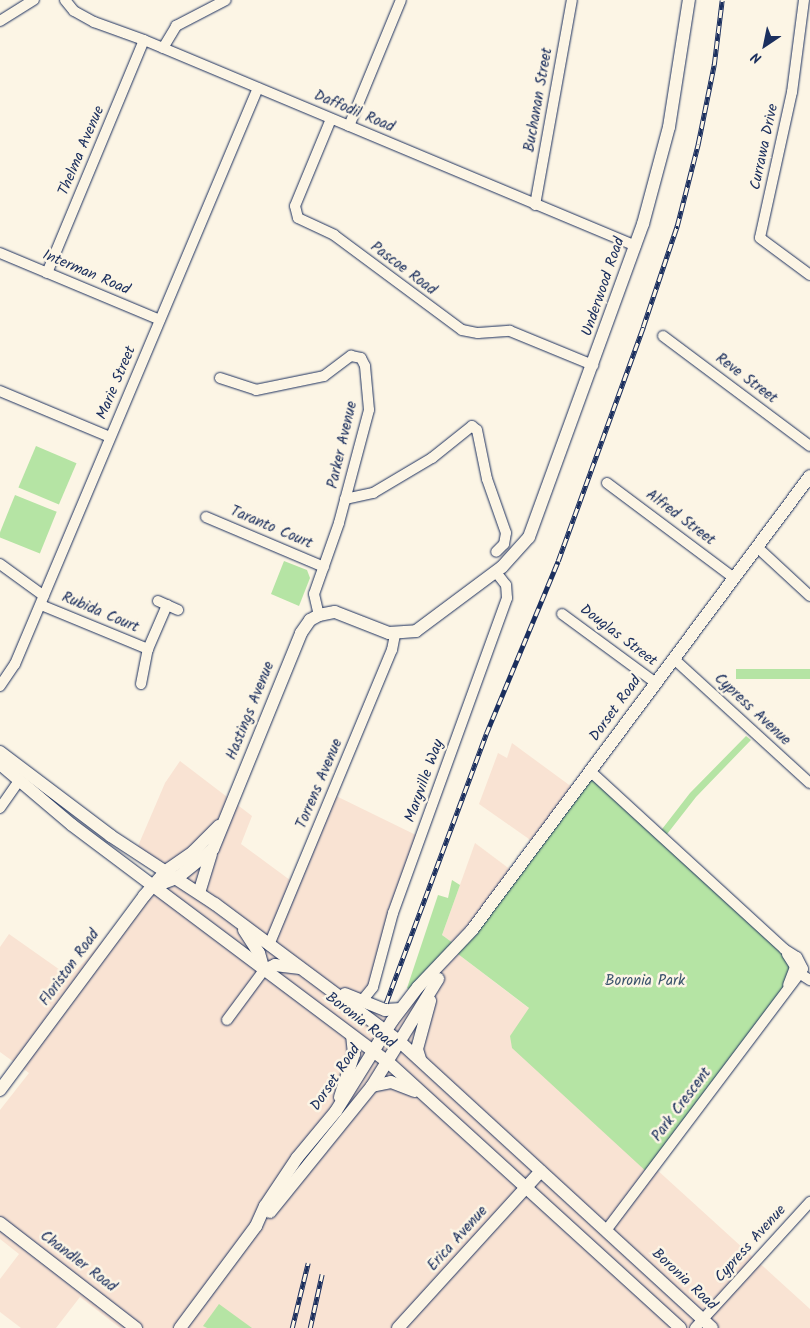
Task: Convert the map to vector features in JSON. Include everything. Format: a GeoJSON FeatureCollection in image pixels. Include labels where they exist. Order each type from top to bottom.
{"type":"FeatureCollection","features":[{"type":"Feature","properties":{"kind":"main road","name":"Underwood Road"},"geometry":{"type":"LineString","coordinates":[[499,569],[532,531],[636,246],[667,134],[689,0]]}},
{"type":"Feature","properties":{"kind":"main road","name":"Dorset Road"},"geometry":{"type":"LineString","coordinates":[[260,1220],[265,1206],[297,1158],[336,1111],[374,1052],[385,1031],[401,1009],[429,974],[446,960],[810,476]]}},
{"type":"Feature","properties":{"kind":"main road"},"geometry":{"type":"LineString","coordinates":[[318,615],[339,613],[395,634],[408,634],[429,625],[499,569]]}},
{"type":"Feature","properties":{"kind":"main road","name":"Hastings Avenue"},"geometry":{"type":"LineString","coordinates":[[153,887],[213,849],[221,824],[301,633],[307,623],[318,615]]}},
{"type":"Feature","properties":{"kind":"main road","name":"Boronia Road"},"geometry":{"type":"LineString","coordinates":[[0,752],[104,831],[215,904],[400,1042],[606,1230],[703,1325]]}},
{"type":"Feature","properties":{"kind":"main road","name":"Boronia Road"},"geometry":{"type":"LineString","coordinates":[[0,764],[153,887],[388,1062],[680,1328]]}},
{"type":"Feature","properties":{"kind":"main road","name":"Hastings Avenue"},"geometry":{"type":"LineString","coordinates":[[171,875],[221,824]]}},
{"type":"Feature","properties":{"kind":"main road"},"geometry":{"type":"LineString","coordinates":[[199,893],[213,849]]}},
{"type":"Feature","properties":{"kind":"main road","name":"Floriston Road"},"geometry":{"type":"LineString","coordinates":[[0,1090],[153,887]]}},
{"type":"Feature","properties":{"kind":"main road"},"geometry":{"type":"LineString","coordinates":[[202,922],[215,904]]}},
{"type":"Feature","properties":{"kind":"main road"},"geometry":{"type":"LineString","coordinates":[[236,920],[259,953],[264,970],[276,964],[301,968]]}},
{"type":"Feature","properties":{"kind":"main road","name":"Dorset Road"},"geometry":{"type":"LineString","coordinates":[[420,1059],[419,1040],[438,979],[446,960]]}},
{"type":"Feature","properties":{"kind":"main road","name":"Dorset Road"},"geometry":{"type":"LineString","coordinates":[[180,1328],[260,1220],[271,1211],[372,1086],[438,979]]}},
{"type":"Feature","properties":{"kind":"main road","name":"Boronia Road"},"geometry":{"type":"LineString","coordinates":[[318,980],[361,1002],[385,1010],[401,1009]]}},
{"type":"Feature","properties":{"kind":"main road"},"geometry":{"type":"LineString","coordinates":[[336,1111],[354,1054],[352,1036]]}},
{"type":"Feature","properties":{"kind":"main road"},"geometry":{"type":"LineString","coordinates":[[372,1086],[382,1082],[398,1084],[437,1105]]}},
{"type":"Feature","properties":{"kind":"main road","name":"Erica Avenue"},"geometry":{"type":"LineString","coordinates":[[398,1328],[542,1171]]}},
{"type":"Feature","properties":{"kind":"main road","name":"Chandler Road"},"geometry":{"type":"LineString","coordinates":[[0,1223],[136,1328]]}},
{"type":"Feature","properties":{"kind":"street"},"geometry":{"type":"LineString","coordinates":[[0,21],[34,0]]}},
{"type":"Feature","properties":{"kind":"street","name":"Daffodil Road"},"geometry":{"type":"LineString","coordinates":[[65,0],[83,17],[144,40],[636,246]]}},
{"type":"Feature","properties":{"kind":"street"},"geometry":{"type":"LineString","coordinates":[[163,48],[176,26],[226,0]]}},
{"type":"Feature","properties":{"kind":"street"},"geometry":{"type":"LineString","coordinates":[[349,126],[401,0]]}},
{"type":"Feature","properties":{"kind":"street","name":"Buchanan Street"},"geometry":{"type":"LineString","coordinates":[[535,205],[572,0]]}},
{"type":"Feature","properties":{"kind":"street","name":"Currawa Drive"},"geometry":{"type":"LineString","coordinates":[[804,0],[805,45],[760,238],[810,275]]}},
{"type":"Feature","properties":{"kind":"street","name":"Thelma Avenue"},"geometry":{"type":"LineString","coordinates":[[47,273],[144,40]]}},
{"type":"Feature","properties":{"kind":"street","name":"Marie Street"},"geometry":{"type":"LineString","coordinates":[[0,686],[15,664],[258,88]]}},
{"type":"Feature","properties":{"kind":"street","name":"Pascoe Road"},"geometry":{"type":"LineString","coordinates":[[331,119],[295,206],[298,218],[334,236],[462,330],[478,333],[510,331],[593,365]]}},
{"type":"Feature","properties":{"kind":"street","name":"Interman Road"},"geometry":{"type":"LineString","coordinates":[[0,253],[160,320]]}},
{"type":"Feature","properties":{"kind":"street","name":"Reve Street"},"geometry":{"type":"LineString","coordinates":[[663,336],[810,446]]}},
{"type":"Feature","properties":{"kind":"street","name":"Parker Avenue"},"geometry":{"type":"LineString","coordinates":[[220,378],[256,390],[324,376],[351,356],[361,358],[366,371],[369,410],[345,498],[373,493],[432,458],[472,426],[477,430],[487,479],[506,533],[504,544],[496,552]]}},
{"type":"Feature","properties":{"kind":"street"},"geometry":{"type":"LineString","coordinates":[[0,391],[110,438]]}},
{"type":"Feature","properties":{"kind":"street","name":"Alfred Street"},"geometry":{"type":"LineString","coordinates":[[607,483],[734,578]]}},
{"type":"Feature","properties":{"kind":"street"},"geometry":{"type":"LineString","coordinates":[[318,615],[314,594],[345,498]]}},
{"type":"Feature","properties":{"kind":"street","name":"Taranto Court"},"geometry":{"type":"LineString","coordinates":[[206,517],[324,567]]}},
{"type":"Feature","properties":{"kind":"street"},"geometry":{"type":"LineString","coordinates":[[757,547],[810,596]]}},
{"type":"Feature","properties":{"kind":"street","name":"Rubida Court"},"geometry":{"type":"LineString","coordinates":[[0,564],[42,600],[148,649]]}},
{"type":"Feature","properties":{"kind":"street","name":"Maryville Way"},"geometry":{"type":"LineString","coordinates":[[361,1002],[373,987],[393,913],[507,598],[506,585],[499,569]]}},
{"type":"Feature","properties":{"kind":"street","name":"Rubida Court"},"geometry":{"type":"LineString","coordinates":[[141,684],[148,649],[163,603],[178,610]]}},
{"type":"Feature","properties":{"kind":"street","name":"Douglas Street"},"geometry":{"type":"LineString","coordinates":[[562,614],[656,683]]}},
{"type":"Feature","properties":{"kind":"street","name":"Torrens Avenue"},"geometry":{"type":"LineString","coordinates":[[269,944],[392,650],[395,634]]}},
{"type":"Feature","properties":{"kind":"street","name":"Cypress Avenue"},"geometry":{"type":"LineString","coordinates":[[674,658],[810,783]]}},
{"type":"Feature","properties":{"kind":"street","name":"Park Crescent"},"geometry":{"type":"LineString","coordinates":[[590,771],[784,949],[799,959],[804,973],[782,996],[606,1230]]}},
{"type":"Feature","properties":{"kind":"street"},"geometry":{"type":"LineString","coordinates":[[0,808],[20,781]]}},
{"type":"Feature","properties":{"kind":"street"},"geometry":{"type":"LineString","coordinates":[[227,1020],[264,970]]}},
{"type":"Feature","properties":{"kind":"street","name":"Cypress Avenue"},"geometry":{"type":"LineString","coordinates":[[703,1325],[810,1202]]}},
{"type":"Feature","properties":{"kind":"shaded area"},"geometry":{"type":"Polygon","coordinates":[[[512,743],[576,790],[536,844],[479,804],[498,753],[507,758],[512,743]]]}},
{"type":"Feature","properties":{"kind":"shaded area"},"geometry":{"type":"Polygon","coordinates":[[[180,761],[252,816],[241,844],[294,883],[332,794],[420,837],[368,996],[394,1011],[454,951],[530,1009],[510,1036],[810,1309],[810,1328],[120,1328],[80,1297],[56,1328],[21,1328],[0,1312],[0,1279],[19,1254],[0,1239],[0,1110],[29,1073],[0,1052],[0,947],[9,934],[70,977],[166,871],[135,853],[165,783],[180,761]]]}},
{"type":"Feature","properties":{"kind":"shaded area"},"geometry":{"type":"Polygon","coordinates":[[[475,843],[515,873],[457,946],[442,935],[475,843]]]}},
{"type":"Feature","properties":{"kind":"green space"},"geometry":{"type":"Polygon","coordinates":[[[36,446],[77,463],[59,505],[18,487],[36,446]]]}},
{"type":"Feature","properties":{"kind":"green space"},"geometry":{"type":"Polygon","coordinates":[[[15,495],[57,512],[40,554],[0,537],[0,532],[15,495]]]}},
{"type":"Feature","properties":{"kind":"green space"},"geometry":{"type":"Polygon","coordinates":[[[284,561],[307,570],[310,578],[299,606],[271,594],[284,561]]]}},
{"type":"Feature","properties":{"kind":"green space"},"geometry":{"type":"Polygon","coordinates":[[[736,669],[810,669],[810,679],[736,679],[736,669]]]}},
{"type":"Feature","properties":{"kind":"green space","name":"Boronia Park"},"geometry":{"type":"Polygon","coordinates":[[[746,736],[751,740],[696,797],[664,838],[799,967],[649,1174],[512,1048],[510,1036],[529,1008],[454,951],[413,993],[407,988],[438,895],[448,898],[452,880],[460,885],[442,935],[457,946],[590,771],[659,833],[690,793],[746,736]]]}},
{"type":"Feature","properties":{"kind":"green space"},"geometry":{"type":"Polygon","coordinates":[[[219,1304],[252,1328],[207,1328],[203,1326],[219,1304]]]}},
{"type":"Feature","properties":{"kind":"railway"},"geometry":{"type":"LineString","coordinates":[[386,1003],[486,734],[558,561],[643,327],[677,226],[698,144],[714,65],[722,0]]}},
{"type":"Feature","properties":{"kind":"railway"},"geometry":{"type":"LineString","coordinates":[[292,1328],[308,1263]]}},
{"type":"Feature","properties":{"kind":"railway"},"geometry":{"type":"LineString","coordinates":[[310,1328],[322,1274]]}}]}
